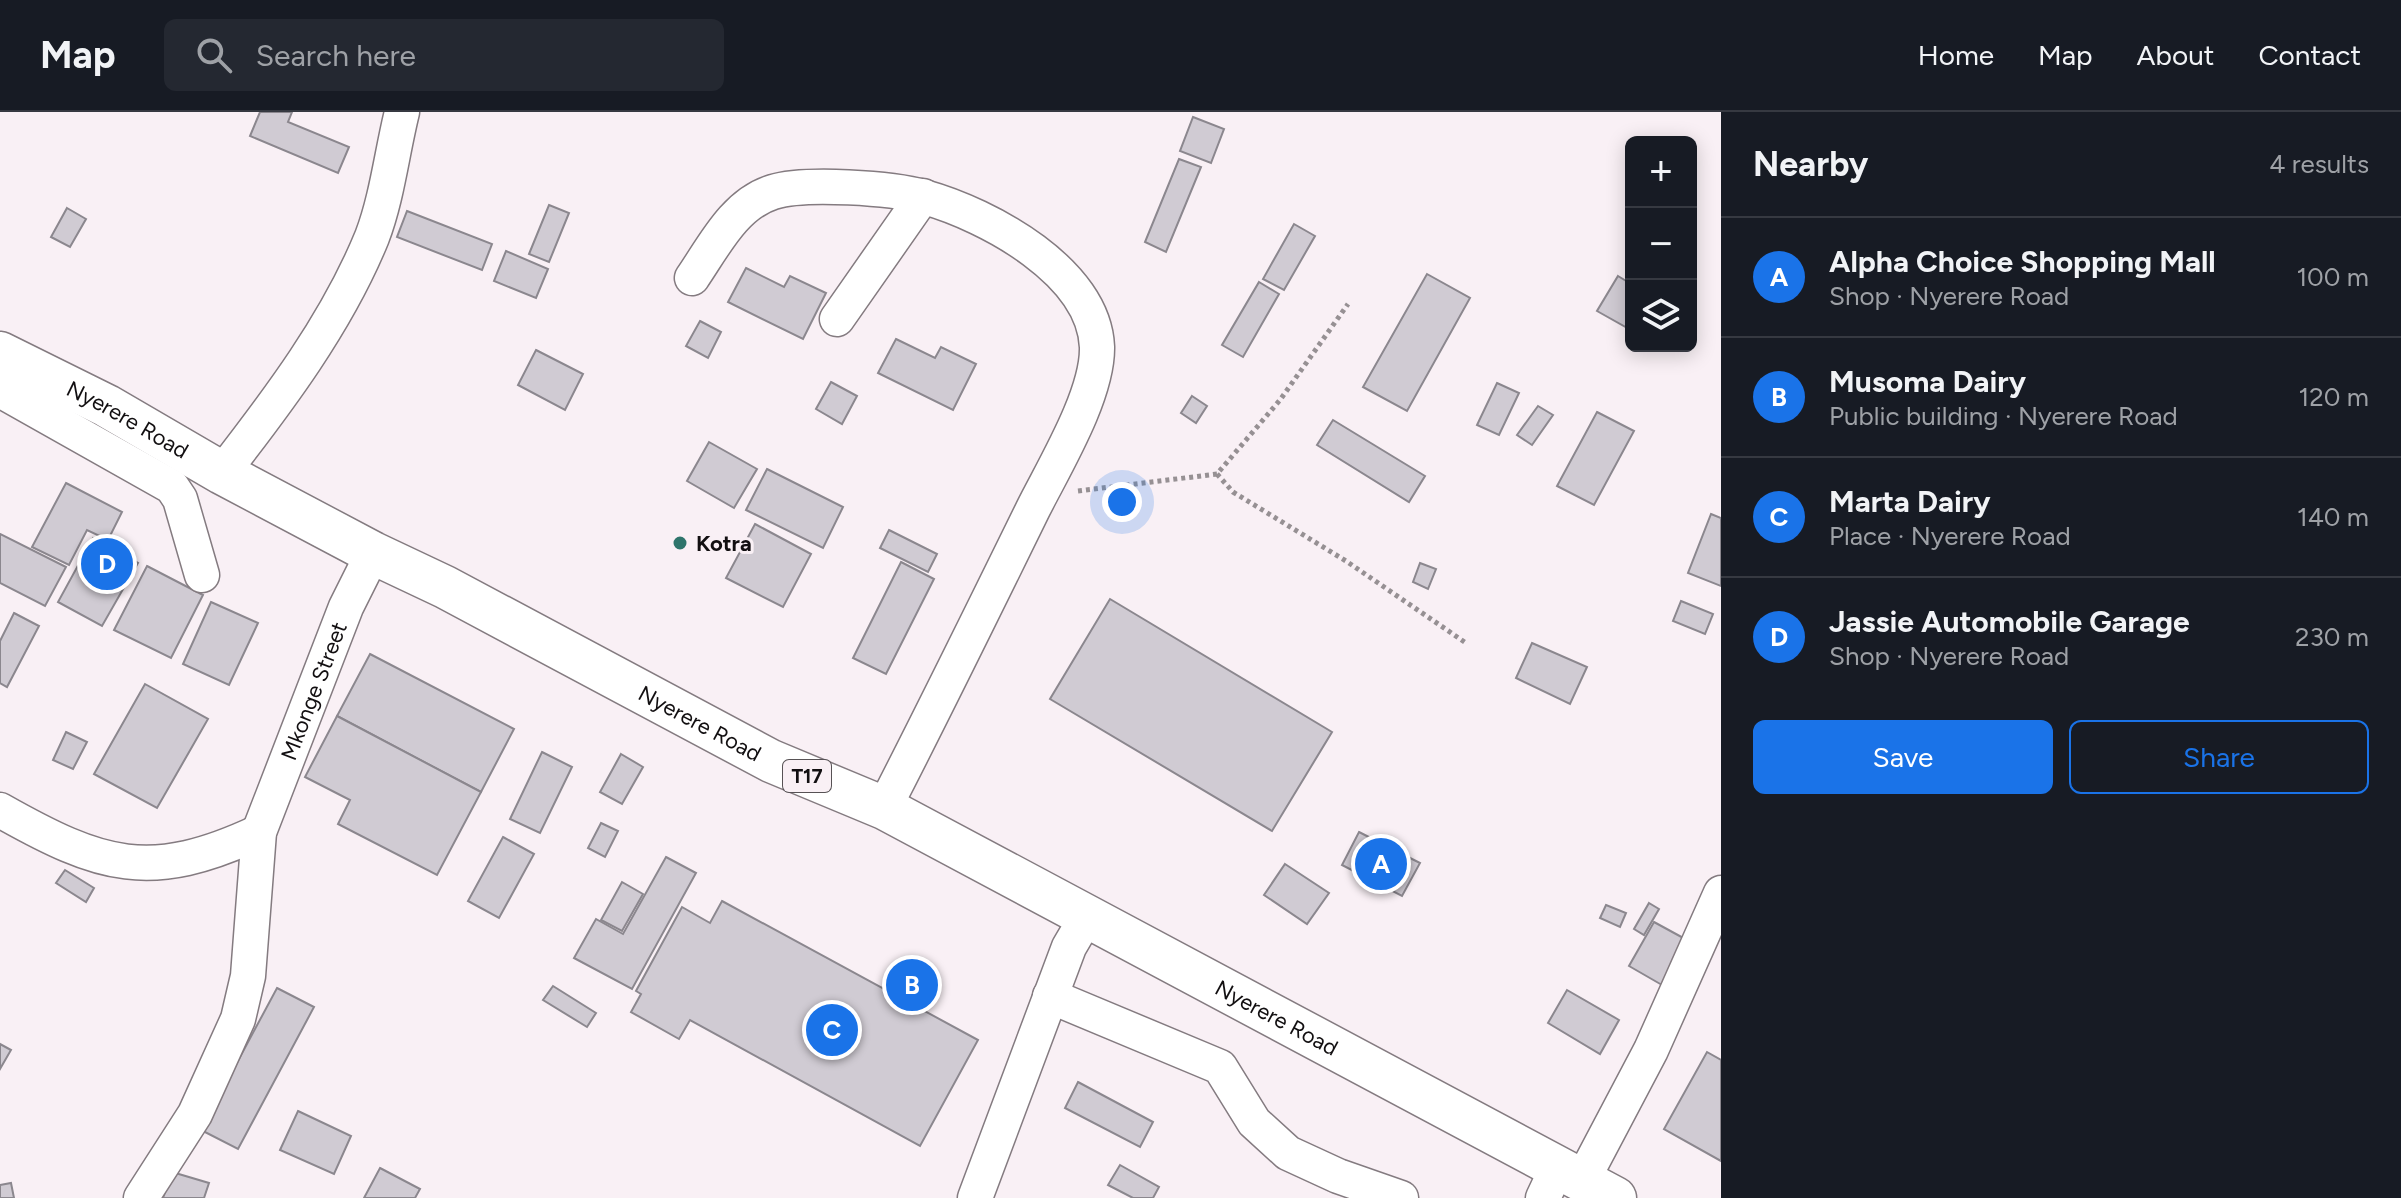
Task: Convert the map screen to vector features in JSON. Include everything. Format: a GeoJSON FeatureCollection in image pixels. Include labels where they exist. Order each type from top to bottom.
{"type":"FeatureCollection","features":[{"type":"Feature","properties":{"kind":"main road","name":"Nyerere Road"},"geometry":{"type":"LineString","coordinates":[[0,353],[107,406],[222,473],[373,553],[445,587],[771,761],[884,808],[1575,1185]]}},
{"type":"Feature","properties":{"kind":"street"},"geometry":{"type":"LineString","coordinates":[[222,473],[270,411],[313,346],[372,235],[402,112]]}},
{"type":"Feature","properties":{"kind":"street"},"geometry":{"type":"LineString","coordinates":[[692,278],[746,205],[775,192],[825,186],[923,196],[995,228],[1041,256],[1076,287],[1089,310],[1097,348],[1091,381],[1064,452],[884,808]]}},
{"type":"Feature","properties":{"kind":"street"},"geometry":{"type":"LineString","coordinates":[[837,319],[923,196]]}},
{"type":"Feature","properties":{"kind":"street"},"geometry":{"type":"LineString","coordinates":[[0,390],[172,487],[180,499],[202,575]]}},
{"type":"Feature","properties":{"kind":"street","name":"Mkonge Street"},"geometry":{"type":"LineString","coordinates":[[141,1198],[195,1114],[238,1019],[248,976],[259,832],[346,607],[373,553]]}},
{"type":"Feature","properties":{"kind":"street"},"geometry":{"type":"LineString","coordinates":[[0,810],[109,861],[141,864],[221,850],[259,832]]}},
{"type":"Feature","properties":{"kind":"street"},"geometry":{"type":"LineString","coordinates":[[1575,1185],[1651,1050],[1721,893]]}},
{"type":"Feature","properties":{"kind":"street"},"geometry":{"type":"LineString","coordinates":[[975,1198],[1069,947],[1086,918]]}},
{"type":"Feature","properties":{"kind":"street"},"geometry":{"type":"LineString","coordinates":[[1050,996],[1220,1067],[1254,1122],[1288,1153],[1338,1176],[1401,1198]]}},
{"type":"Feature","properties":{"kind":"path"},"geometry":{"type":"LineString","coordinates":[[1035,505],[1091,487],[1167,482],[1217,474],[1280,400],[1348,304]]}},
{"type":"Feature","properties":{"kind":"path"},"geometry":{"type":"LineString","coordinates":[[1217,474],[1233,492],[1358,569],[1466,643]]}},
{"type":"Feature","properties":{"kind":"building"},"geometry":{"type":"Polygon","coordinates":[[[260,112],[292,112],[288,122],[349,147],[338,173],[250,136],[260,112]]]}},
{"type":"Feature","properties":{"kind":"building"},"geometry":{"type":"Polygon","coordinates":[[[1193,117],[1224,129],[1211,163],[1180,151],[1193,117]]]}},
{"type":"Feature","properties":{"kind":"building"},"geometry":{"type":"Polygon","coordinates":[[[1179,159],[1201,167],[1166,252],[1145,242],[1179,159]]]}},
{"type":"Feature","properties":{"kind":"building"},"geometry":{"type":"Polygon","coordinates":[[[549,205],[569,213],[549,262],[529,254],[549,205]]]}},
{"type":"Feature","properties":{"kind":"building"},"geometry":{"type":"Polygon","coordinates":[[[67,208],[86,219],[70,247],[51,237],[67,208]]]}},
{"type":"Feature","properties":{"kind":"building"},"geometry":{"type":"Polygon","coordinates":[[[407,211],[492,244],[482,270],[397,237],[407,211]]]}},
{"type":"Feature","properties":{"kind":"building"},"geometry":{"type":"Polygon","coordinates":[[[1294,224],[1315,236],[1284,290],[1263,279],[1294,224]]]}},
{"type":"Feature","properties":{"kind":"building"},"geometry":{"type":"Polygon","coordinates":[[[506,251],[548,269],[536,298],[494,281],[506,251]]]}},
{"type":"Feature","properties":{"kind":"building"},"geometry":{"type":"Polygon","coordinates":[[[746,268],[784,287],[790,276],[826,293],[803,339],[728,302],[746,268]]]}},
{"type":"Feature","properties":{"kind":"building"},"geometry":{"type":"Polygon","coordinates":[[[1427,274],[1470,298],[1407,411],[1363,387],[1427,274]]]}},
{"type":"Feature","properties":{"kind":"building"},"geometry":{"type":"Polygon","coordinates":[[[1618,276],[1625,280],[1625,327],[1597,311],[1618,276]]]}},
{"type":"Feature","properties":{"kind":"building"},"geometry":{"type":"Polygon","coordinates":[[[1259,282],[1279,294],[1243,357],[1222,345],[1259,282]]]}},
{"type":"Feature","properties":{"kind":"building"},"geometry":{"type":"Polygon","coordinates":[[[700,321],[721,332],[708,358],[686,346],[700,321]]]}},
{"type":"Feature","properties":{"kind":"building"},"geometry":{"type":"Polygon","coordinates":[[[896,339],[935,358],[941,347],[976,364],[953,410],[878,373],[896,339]]]}},
{"type":"Feature","properties":{"kind":"building"},"geometry":{"type":"Polygon","coordinates":[[[536,350],[583,374],[565,410],[518,385],[536,350]]]}},
{"type":"Feature","properties":{"kind":"building"},"geometry":{"type":"Polygon","coordinates":[[[831,382],[857,396],[842,424],[816,409],[831,382]]]}},
{"type":"Feature","properties":{"kind":"building"},"geometry":{"type":"Polygon","coordinates":[[[1497,383],[1519,393],[1499,435],[1477,425],[1497,383]]]}},
{"type":"Feature","properties":{"kind":"building"},"geometry":{"type":"Polygon","coordinates":[[[1192,396],[1207,406],[1196,423],[1181,413],[1192,396]]]}},
{"type":"Feature","properties":{"kind":"building"},"geometry":{"type":"Polygon","coordinates":[[[1538,406],[1553,415],[1532,445],[1517,435],[1538,406]]]}},
{"type":"Feature","properties":{"kind":"building"},"geometry":{"type":"Polygon","coordinates":[[[1597,412],[1634,431],[1594,505],[1557,486],[1597,412]]]}},
{"type":"Feature","properties":{"kind":"building"},"geometry":{"type":"Polygon","coordinates":[[[1333,420],[1425,476],[1409,502],[1317,445],[1333,420]]]}},
{"type":"Feature","properties":{"kind":"building"},"geometry":{"type":"Polygon","coordinates":[[[709,442],[757,469],[734,508],[687,481],[709,442]]]}},
{"type":"Feature","properties":{"kind":"building"},"geometry":{"type":"Polygon","coordinates":[[[767,469],[843,507],[823,548],[746,510],[767,469]]]}},
{"type":"Feature","properties":{"kind":"building"},"geometry":{"type":"Polygon","coordinates":[[[66,483],[122,512],[108,540],[87,530],[69,565],[32,547],[66,483]]]}},
{"type":"Feature","properties":{"kind":"building"},"geometry":{"type":"Polygon","coordinates":[[[1711,514],[1721,518],[1721,586],[1688,573],[1711,514]]]}},
{"type":"Feature","properties":{"kind":"building"},"geometry":{"type":"Polygon","coordinates":[[[755,524],[811,554],[783,607],[726,578],[755,524]]]}},
{"type":"Feature","properties":{"kind":"building"},"geometry":{"type":"Polygon","coordinates":[[[889,530],[937,554],[928,572],[880,548],[889,530]]]}},
{"type":"Feature","properties":{"kind":"building"},"geometry":{"type":"Polygon","coordinates":[[[0,534],[66,567],[45,606],[0,583],[0,534]]]}},
{"type":"Feature","properties":{"kind":"building"},"geometry":{"type":"Polygon","coordinates":[[[93,538],[138,563],[102,626],[58,602],[93,538]]]}},
{"type":"Feature","properties":{"kind":"building"},"geometry":{"type":"Polygon","coordinates":[[[901,562],[934,579],[886,674],[853,658],[901,562]]]}},
{"type":"Feature","properties":{"kind":"building"},"geometry":{"type":"Polygon","coordinates":[[[1420,563],[1436,569],[1428,589],[1413,582],[1420,563]]]}},
{"type":"Feature","properties":{"kind":"building"},"geometry":{"type":"Polygon","coordinates":[[[147,566],[203,595],[171,658],[114,630],[147,566]]]}},
{"type":"Feature","properties":{"kind":"building"},"geometry":{"type":"Polygon","coordinates":[[[1110,599],[1332,732],[1272,831],[1050,699],[1110,599]]]}},
{"type":"Feature","properties":{"kind":"building"},"geometry":{"type":"Polygon","coordinates":[[[1681,601],[1713,614],[1705,634],[1673,621],[1681,601]]]}},
{"type":"Feature","properties":{"kind":"building"},"geometry":{"type":"Polygon","coordinates":[[[211,602],[258,623],[229,685],[183,664],[211,602]]]}},
{"type":"Feature","properties":{"kind":"building"},"geometry":{"type":"Polygon","coordinates":[[[14,613],[39,626],[7,687],[0,683],[0,641],[14,613]]]}},
{"type":"Feature","properties":{"kind":"building"},"geometry":{"type":"Polygon","coordinates":[[[1532,643],[1587,667],[1570,704],[1516,678],[1532,643]]]}},
{"type":"Feature","properties":{"kind":"building"},"geometry":{"type":"Polygon","coordinates":[[[370,654],[514,729],[481,792],[337,716],[370,654]]]}},
{"type":"Feature","properties":{"kind":"building"},"geometry":{"type":"Polygon","coordinates":[[[145,684],[208,719],[157,808],[94,774],[145,684]]]}},
{"type":"Feature","properties":{"kind":"building"},"geometry":{"type":"Polygon","coordinates":[[[337,716],[481,792],[437,875],[338,824],[350,800],[305,777],[337,716]]]}},
{"type":"Feature","properties":{"kind":"building"},"geometry":{"type":"Polygon","coordinates":[[[66,732],[87,742],[73,769],[53,760],[66,732]]]}},
{"type":"Feature","properties":{"kind":"building"},"geometry":{"type":"Polygon","coordinates":[[[542,752],[572,767],[540,833],[510,819],[542,752]]]}},
{"type":"Feature","properties":{"kind":"building"},"geometry":{"type":"Polygon","coordinates":[[[621,754],[643,767],[622,804],[600,792],[621,754]]]}},
{"type":"Feature","properties":{"kind":"building"},"geometry":{"type":"Polygon","coordinates":[[[601,823],[618,831],[605,857],[588,848],[601,823]]]}},
{"type":"Feature","properties":{"kind":"building"},"geometry":{"type":"Polygon","coordinates":[[[1359,832],[1420,863],[1402,896],[1342,865],[1359,832]]]}},
{"type":"Feature","properties":{"kind":"building"},"geometry":{"type":"Polygon","coordinates":[[[503,837],[534,854],[499,918],[468,901],[503,837]]]}},
{"type":"Feature","properties":{"kind":"building"},"geometry":{"type":"Polygon","coordinates":[[[666,857],[696,873],[632,989],[574,958],[596,919],[623,934],[666,857]]]}},
{"type":"Feature","properties":{"kind":"building"},"geometry":{"type":"Polygon","coordinates":[[[1285,864],[1329,893],[1307,924],[1264,895],[1285,864]]]}},
{"type":"Feature","properties":{"kind":"building"},"geometry":{"type":"Polygon","coordinates":[[[65,870],[94,888],[86,902],[56,883],[65,870]]]}},
{"type":"Feature","properties":{"kind":"building"},"geometry":{"type":"Polygon","coordinates":[[[622,882],[643,894],[622,931],[601,920],[622,882]]]}},
{"type":"Feature","properties":{"kind":"building"},"geometry":{"type":"Polygon","coordinates":[[[722,901],[978,1040],[920,1146],[690,1020],[679,1039],[631,1012],[641,994],[636,991],[682,907],[710,923],[722,901]]]}},
{"type":"Feature","properties":{"kind":"building"},"geometry":{"type":"Polygon","coordinates":[[[1649,903],[1659,909],[1644,935],[1634,929],[1649,903]]]}},
{"type":"Feature","properties":{"kind":"building"},"geometry":{"type":"Polygon","coordinates":[[[1606,905],[1626,913],[1620,927],[1600,918],[1606,905]]]}},
{"type":"Feature","properties":{"kind":"building"},"geometry":{"type":"Polygon","coordinates":[[[1654,922],[1687,940],[1662,985],[1629,966],[1654,922]]]}},
{"type":"Feature","properties":{"kind":"building"},"geometry":{"type":"Polygon","coordinates":[[[553,986],[596,1013],[587,1027],[543,1000],[553,986]]]}},
{"type":"Feature","properties":{"kind":"building"},"geometry":{"type":"Polygon","coordinates":[[[277,988],[314,1007],[238,1149],[201,1130],[277,988]]]}},
{"type":"Feature","properties":{"kind":"building"},"geometry":{"type":"Polygon","coordinates":[[[1567,990],[1619,1020],[1600,1054],[1548,1023],[1567,990]]]}},
{"type":"Feature","properties":{"kind":"building"},"geometry":{"type":"Polygon","coordinates":[[[0,1044],[11,1050],[0,1069],[0,1044]]]}},
{"type":"Feature","properties":{"kind":"building"},"geometry":{"type":"Polygon","coordinates":[[[1707,1052],[1721,1060],[1721,1161],[1664,1129],[1707,1052]]]}},
{"type":"Feature","properties":{"kind":"building"},"geometry":{"type":"Polygon","coordinates":[[[1078,1082],[1153,1122],[1140,1147],[1065,1108],[1078,1082]]]}},
{"type":"Feature","properties":{"kind":"building"},"geometry":{"type":"Polygon","coordinates":[[[298,1111],[351,1136],[334,1174],[280,1150],[298,1111]]]}},
{"type":"Feature","properties":{"kind":"building"},"geometry":{"type":"Polygon","coordinates":[[[1120,1165],[1159,1187],[1153,1198],[1133,1198],[1108,1185],[1120,1165]]]}},
{"type":"Feature","properties":{"kind":"building"},"geometry":{"type":"Polygon","coordinates":[[[380,1168],[420,1189],[415,1198],[364,1198],[380,1168]]]}},
{"type":"Feature","properties":{"kind":"building"},"geometry":{"type":"Polygon","coordinates":[[[172,1172],[209,1183],[204,1198],[163,1198],[172,1172]]]}},
{"type":"Feature","properties":{"kind":"building"},"geometry":{"type":"Polygon","coordinates":[[[11,1183],[14,1198],[0,1198],[0,1185],[11,1183]]]}},
{"type":"Feature","properties":{"kind":"place","name":"Kotra"},"geometry":{"type":"Point","coordinates":[680,543]}},
{"type":"Feature","properties":{"kind":"place","name":"Jassie Automobile Garage"},"geometry":{"type":"Point","coordinates":[107,564]}},
{"type":"Feature","properties":{"kind":"place","name":"Alpha Choice Shopping Mall"},"geometry":{"type":"Point","coordinates":[1381,864]}},
{"type":"Feature","properties":{"kind":"place","name":"Musoma Dairy"},"geometry":{"type":"Point","coordinates":[912,985]}},
{"type":"Feature","properties":{"kind":"place","name":"Marta Dairy"},"geometry":{"type":"Point","coordinates":[832,1030]}}]}
